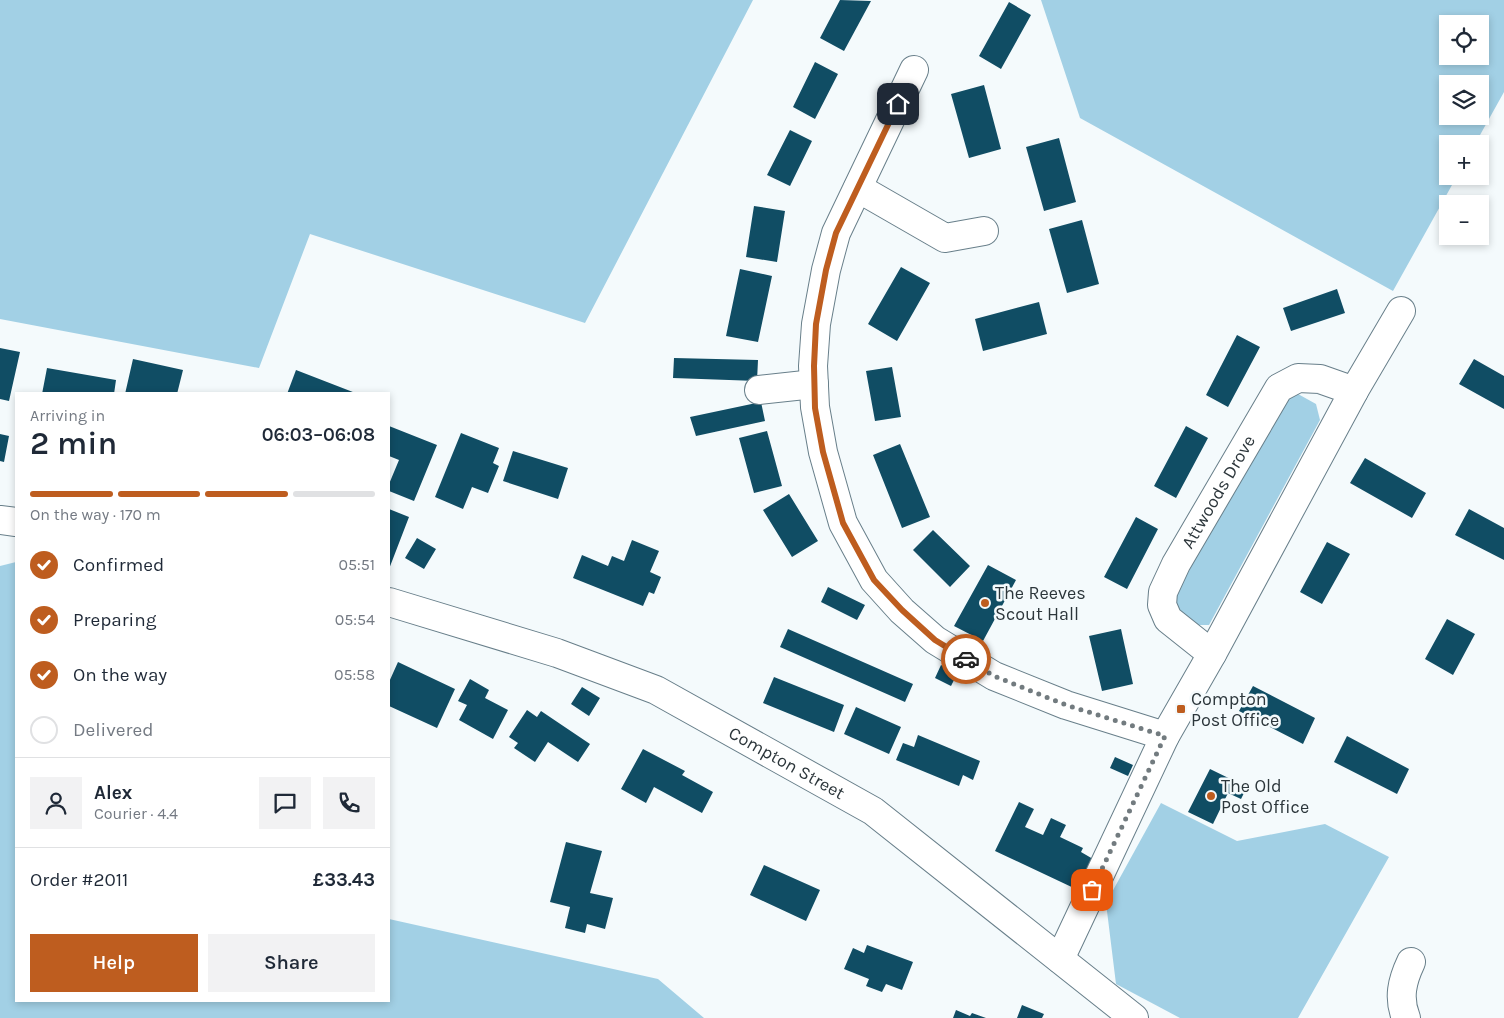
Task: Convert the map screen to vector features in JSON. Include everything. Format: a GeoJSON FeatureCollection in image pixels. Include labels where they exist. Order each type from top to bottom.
{"type":"FeatureCollection","features":[{"type":"Feature","properties":{"kind":"street"},"geometry":{"type":"LineString","coordinates":[[914,70],[836,233],[826,270],[816,324],[815,408],[823,452],[843,523],[874,580],[902,610],[935,640],[994,676],[1066,705],[1165,736]]}},
{"type":"Feature","properties":{"kind":"street"},"geometry":{"type":"LineString","coordinates":[[858,188],[945,238],[984,231]]}},
{"type":"Feature","properties":{"kind":"street"},"geometry":{"type":"LineString","coordinates":[[1060,959],[1165,736],[1212,654],[1354,392],[1401,311]]}},
{"type":"Feature","properties":{"kind":"street","name":"Attwoods Drove"},"geometry":{"type":"LineString","coordinates":[[1212,654],[1168,619],[1162,605],[1162,592],[1176,564],[1279,388],[1298,378],[1320,379],[1354,392]]}},
{"type":"Feature","properties":{"kind":"street"},"geometry":{"type":"LineString","coordinates":[[759,390],[814,384]]}},
{"type":"Feature","properties":{"kind":"street"},"geometry":{"type":"LineString","coordinates":[[0,520],[15,522]]}},
{"type":"Feature","properties":{"kind":"street","name":"Compton Street"},"geometry":{"type":"LineString","coordinates":[[390,602],[557,652],[656,690],[873,811],[1134,1018]]}},
{"type":"Feature","properties":{"kind":"street"},"geometry":{"type":"LineString","coordinates":[[1406,1018],[1402,1006],[1402,993],[1404,977],[1411,962]]}},
{"type":"Feature","properties":{"kind":"shaded area"},"geometry":{"type":"Polygon","coordinates":[[[0,0],[753,0],[585,323],[310,234],[259,368],[0,319],[0,0]]]}},
{"type":"Feature","properties":{"kind":"shaded area"},"geometry":{"type":"Polygon","coordinates":[[[1041,0],[1504,0],[1504,92],[1489,119],[1489,75],[1439,75],[1439,125],[1486,125],[1480,135],[1439,135],[1439,185],[1452,185],[1446,195],[1439,195],[1439,208],[1393,291],[1080,118],[1041,0]]]}},
{"type":"Feature","properties":{"kind":"shaded area"},"geometry":{"type":"Polygon","coordinates":[[[1298,394],[1316,404],[1320,420],[1209,625],[1195,625],[1183,620],[1174,598],[1283,399],[1298,394]]]}},
{"type":"Feature","properties":{"kind":"shaded area"},"geometry":{"type":"Polygon","coordinates":[[[15,562],[15,1002],[390,1002],[390,919],[658,979],[704,1018],[0,1018],[0,566],[15,562]]]}},
{"type":"Feature","properties":{"kind":"shaded area"},"geometry":{"type":"Polygon","coordinates":[[[1161,803],[1237,841],[1325,824],[1389,857],[1298,1018],[1180,1018],[1116,984],[1106,903],[1161,803]]]}},
{"type":"Feature","properties":{"kind":"building"},"geometry":{"type":"Polygon","coordinates":[[[840,0],[871,1],[844,51],[820,38],[840,0]]]}},
{"type":"Feature","properties":{"kind":"building"},"geometry":{"type":"Polygon","coordinates":[[[1009,2],[1031,15],[1001,69],[979,56],[1009,2]]]}},
{"type":"Feature","properties":{"kind":"building"},"geometry":{"type":"Polygon","coordinates":[[[815,62],[838,74],[815,119],[793,107],[815,62]]]}},
{"type":"Feature","properties":{"kind":"building"},"geometry":{"type":"Polygon","coordinates":[[[984,85],[1001,149],[969,158],[951,94],[984,85]]]}},
{"type":"Feature","properties":{"kind":"building"},"geometry":{"type":"Polygon","coordinates":[[[790,130],[812,141],[790,186],[767,175],[790,130]]]}},
{"type":"Feature","properties":{"kind":"building"},"geometry":{"type":"Polygon","coordinates":[[[1059,138],[1076,202],[1044,211],[1026,147],[1059,138]]]}},
{"type":"Feature","properties":{"kind":"building"},"geometry":{"type":"Polygon","coordinates":[[[754,206],[785,211],[777,262],[746,257],[754,206]]]}},
{"type":"Feature","properties":{"kind":"building"},"geometry":{"type":"Polygon","coordinates":[[[1082,220],[1099,284],[1067,293],[1049,229],[1082,220]]]}},
{"type":"Feature","properties":{"kind":"building"},"geometry":{"type":"Polygon","coordinates":[[[901,267],[930,283],[897,341],[868,324],[901,267]]]}},
{"type":"Feature","properties":{"kind":"building"},"geometry":{"type":"Polygon","coordinates":[[[740,269],[772,276],[758,342],[726,336],[740,269]]]}},
{"type":"Feature","properties":{"kind":"building"},"geometry":{"type":"Polygon","coordinates":[[[1337,289],[1345,313],[1291,331],[1283,308],[1337,289]]]}},
{"type":"Feature","properties":{"kind":"building"},"geometry":{"type":"Polygon","coordinates":[[[1039,302],[1047,334],[983,351],[975,319],[1039,302]]]}},
{"type":"Feature","properties":{"kind":"building"},"geometry":{"type":"Polygon","coordinates":[[[1237,335],[1260,347],[1228,407],[1206,395],[1237,335]]]}},
{"type":"Feature","properties":{"kind":"building"},"geometry":{"type":"Polygon","coordinates":[[[0,348],[20,352],[9,401],[0,399],[0,348]]]}},
{"type":"Feature","properties":{"kind":"building"},"geometry":{"type":"Polygon","coordinates":[[[674,358],[758,360],[757,381],[673,378],[674,358]]]}},
{"type":"Feature","properties":{"kind":"building"},"geometry":{"type":"Polygon","coordinates":[[[133,359],[183,370],[178,392],[125,392],[133,359]]]}},
{"type":"Feature","properties":{"kind":"building"},"geometry":{"type":"Polygon","coordinates":[[[1474,359],[1504,376],[1504,409],[1459,384],[1474,359]]]}},
{"type":"Feature","properties":{"kind":"building"},"geometry":{"type":"Polygon","coordinates":[[[892,367],[901,417],[875,421],[866,371],[892,367]]]}},
{"type":"Feature","properties":{"kind":"building"},"geometry":{"type":"Polygon","coordinates":[[[47,368],[116,380],[114,392],[42,392],[47,368]]]}},
{"type":"Feature","properties":{"kind":"building"},"geometry":{"type":"Polygon","coordinates":[[[296,370],[353,392],[288,392],[296,370]]]}},
{"type":"Feature","properties":{"kind":"building"},"geometry":{"type":"Polygon","coordinates":[[[761,402],[765,421],[696,436],[690,417],[761,402]]]}},
{"type":"Feature","properties":{"kind":"building"},"geometry":{"type":"Polygon","coordinates":[[[390,426],[437,445],[414,501],[390,491],[390,482],[399,460],[390,456],[390,426]]]}},
{"type":"Feature","properties":{"kind":"building"},"geometry":{"type":"Polygon","coordinates":[[[1186,426],[1208,438],[1176,498],[1154,486],[1186,426]]]}},
{"type":"Feature","properties":{"kind":"building"},"geometry":{"type":"Polygon","coordinates":[[[767,431],[782,486],[754,493],[739,438],[767,431]]]}},
{"type":"Feature","properties":{"kind":"building"},"geometry":{"type":"Polygon","coordinates":[[[461,433],[499,448],[493,463],[499,466],[488,493],[472,487],[463,509],[435,497],[461,433]]]}},
{"type":"Feature","properties":{"kind":"building"},"geometry":{"type":"Polygon","coordinates":[[[0,434],[9,436],[4,462],[0,461],[0,434]]]}},
{"type":"Feature","properties":{"kind":"building"},"geometry":{"type":"Polygon","coordinates":[[[900,444],[930,517],[902,528],[873,455],[900,444]]]}},
{"type":"Feature","properties":{"kind":"building"},"geometry":{"type":"Polygon","coordinates":[[[513,451],[568,468],[558,499],[503,481],[513,451]]]}},
{"type":"Feature","properties":{"kind":"building"},"geometry":{"type":"Polygon","coordinates":[[[1365,458],[1426,493],[1412,518],[1350,483],[1365,458]]]}},
{"type":"Feature","properties":{"kind":"building"},"geometry":{"type":"Polygon","coordinates":[[[789,494],[818,541],[792,557],[763,510],[789,494]]]}},
{"type":"Feature","properties":{"kind":"building"},"geometry":{"type":"Polygon","coordinates":[[[390,509],[409,517],[390,566],[390,509]]]}},
{"type":"Feature","properties":{"kind":"building"},"geometry":{"type":"Polygon","coordinates":[[[1469,509],[1504,528],[1504,560],[1455,535],[1469,509]]]}},
{"type":"Feature","properties":{"kind":"building"},"geometry":{"type":"Polygon","coordinates":[[[1136,517],[1158,529],[1127,589],[1104,577],[1136,517]]]}},
{"type":"Feature","properties":{"kind":"building"},"geometry":{"type":"Polygon","coordinates":[[[933,530],[970,566],[950,587],[913,550],[933,530]]]}},
{"type":"Feature","properties":{"kind":"building"},"geometry":{"type":"Polygon","coordinates":[[[417,538],[436,549],[424,569],[405,558],[417,538]]]}},
{"type":"Feature","properties":{"kind":"building"},"geometry":{"type":"Polygon","coordinates":[[[632,540],[659,551],[650,572],[661,577],[654,594],[649,592],[643,606],[573,578],[582,555],[608,566],[612,556],[624,561],[632,540]]]}},
{"type":"Feature","properties":{"kind":"building"},"geometry":{"type":"Polygon","coordinates":[[[1327,542],[1350,554],[1322,604],[1300,592],[1327,542]]]}},
{"type":"Feature","properties":{"kind":"building","name":"The Reeves Scout Hall"},"geometry":{"type":"Polygon","coordinates":[[[988,565],[1016,580],[983,641],[954,626],[988,565]]]}},
{"type":"Feature","properties":{"kind":"building"},"geometry":{"type":"Polygon","coordinates":[[[828,587],[865,605],[857,620],[821,602],[828,587]]]}},
{"type":"Feature","properties":{"kind":"building"},"geometry":{"type":"Polygon","coordinates":[[[1447,619],[1475,634],[1453,675],[1425,659],[1447,619]]]}},
{"type":"Feature","properties":{"kind":"building"},"geometry":{"type":"Polygon","coordinates":[[[788,629],[913,684],[905,702],[780,647],[788,629]]]}},
{"type":"Feature","properties":{"kind":"building"},"geometry":{"type":"Polygon","coordinates":[[[1121,629],[1133,684],[1102,691],[1089,636],[1121,629]]]}},
{"type":"Feature","properties":{"kind":"building"},"geometry":{"type":"Polygon","coordinates":[[[398,662],[455,689],[437,728],[390,706],[390,680],[398,662]]]}},
{"type":"Feature","properties":{"kind":"building"},"geometry":{"type":"Polygon","coordinates":[[[941,665],[957,674],[951,686],[935,678],[941,665]]]}},
{"type":"Feature","properties":{"kind":"building"},"geometry":{"type":"Polygon","coordinates":[[[774,677],[844,705],[834,732],[763,703],[774,677]]]}},
{"type":"Feature","properties":{"kind":"building"},"geometry":{"type":"Polygon","coordinates":[[[470,679],[489,690],[485,698],[508,710],[493,739],[459,720],[467,705],[458,701],[470,679]]]}},
{"type":"Feature","properties":{"kind":"building"},"geometry":{"type":"Polygon","coordinates":[[[1253,686],[1315,718],[1303,744],[1239,711],[1253,686]]]}},
{"type":"Feature","properties":{"kind":"building"},"geometry":{"type":"Polygon","coordinates":[[[582,687],[600,698],[589,716],[571,704],[582,687]]]}},
{"type":"Feature","properties":{"kind":"building"},"geometry":{"type":"Polygon","coordinates":[[[856,707],[901,727],[889,754],[844,734],[856,707]]]}},
{"type":"Feature","properties":{"kind":"building"},"geometry":{"type":"Polygon","coordinates":[[[527,710],[537,717],[541,711],[590,744],[578,762],[548,742],[535,762],[514,748],[518,743],[509,737],[527,710]]]}},
{"type":"Feature","properties":{"kind":"building"},"geometry":{"type":"Polygon","coordinates":[[[918,735],[980,761],[973,780],[963,775],[959,786],[896,760],[903,743],[914,747],[918,735]]]}},
{"type":"Feature","properties":{"kind":"building"},"geometry":{"type":"Polygon","coordinates":[[[1347,736],[1409,769],[1397,794],[1334,762],[1347,736]]]}},
{"type":"Feature","properties":{"kind":"building"},"geometry":{"type":"Polygon","coordinates":[[[643,749],[685,771],[682,775],[713,792],[702,813],[654,787],[646,803],[621,789],[643,749]]]}},
{"type":"Feature","properties":{"kind":"building"},"geometry":{"type":"Polygon","coordinates":[[[1115,757],[1133,765],[1128,776],[1110,768],[1115,757]]]}},
{"type":"Feature","properties":{"kind":"building","name":"The Old Post Office"},"geometry":{"type":"Polygon","coordinates":[[[1210,769],[1247,787],[1241,799],[1228,793],[1213,824],[1188,812],[1210,769]]]}},
{"type":"Feature","properties":{"kind":"building"},"geometry":{"type":"Polygon","coordinates":[[[1019,802],[1034,809],[1025,827],[1043,835],[1051,818],[1066,825],[1060,837],[1083,848],[1081,852],[1093,859],[1078,890],[995,851],[1019,802]]]}},
{"type":"Feature","properties":{"kind":"building"},"geometry":{"type":"Polygon","coordinates":[[[566,842],[602,851],[590,893],[613,898],[605,929],[587,924],[585,933],[565,928],[570,907],[550,902],[566,842]]]}},
{"type":"Feature","properties":{"kind":"building"},"geometry":{"type":"Polygon","coordinates":[[[764,865],[820,890],[806,921],[750,895],[764,865]]]}},
{"type":"Feature","properties":{"kind":"building"},"geometry":{"type":"Polygon","coordinates":[[[867,945],[913,962],[902,990],[886,984],[882,992],[866,986],[869,979],[844,969],[853,948],[864,953],[867,945]]]}},
{"type":"Feature","properties":{"kind":"building"},"geometry":{"type":"Polygon","coordinates":[[[1022,1005],[1044,1014],[1042,1018],[1017,1018],[1022,1005]]]}},
{"type":"Feature","properties":{"kind":"building"},"geometry":{"type":"Polygon","coordinates":[[[956,1010],[970,1016],[972,1013],[986,1018],[953,1018],[956,1010]]]}},
{"type":"Feature","properties":{"kind":"way so far"},"geometry":{"type":"LineString","coordinates":[[966,659],[994,676],[1066,705],[1165,736],[1092,890]]}},
{"type":"Feature","properties":{"kind":"place","name":"The Reeves Scout Hall"},"geometry":{"type":"Point","coordinates":[985,603]}},
{"type":"Feature","properties":{"kind":"place","name":"Compton Post Office"},"geometry":{"type":"Point","coordinates":[1181,709]}},
{"type":"Feature","properties":{"kind":"place","name":"The Old Post Office"},"geometry":{"type":"Point","coordinates":[1211,796]}},
{"type":"Feature","properties":{"kind":"route"},"geometry":{"type":"LineString","coordinates":[[898,104],[836,233],[826,270],[816,324],[815,408],[823,452],[843,523],[874,580],[902,610],[935,640],[966,659]]}}]}
